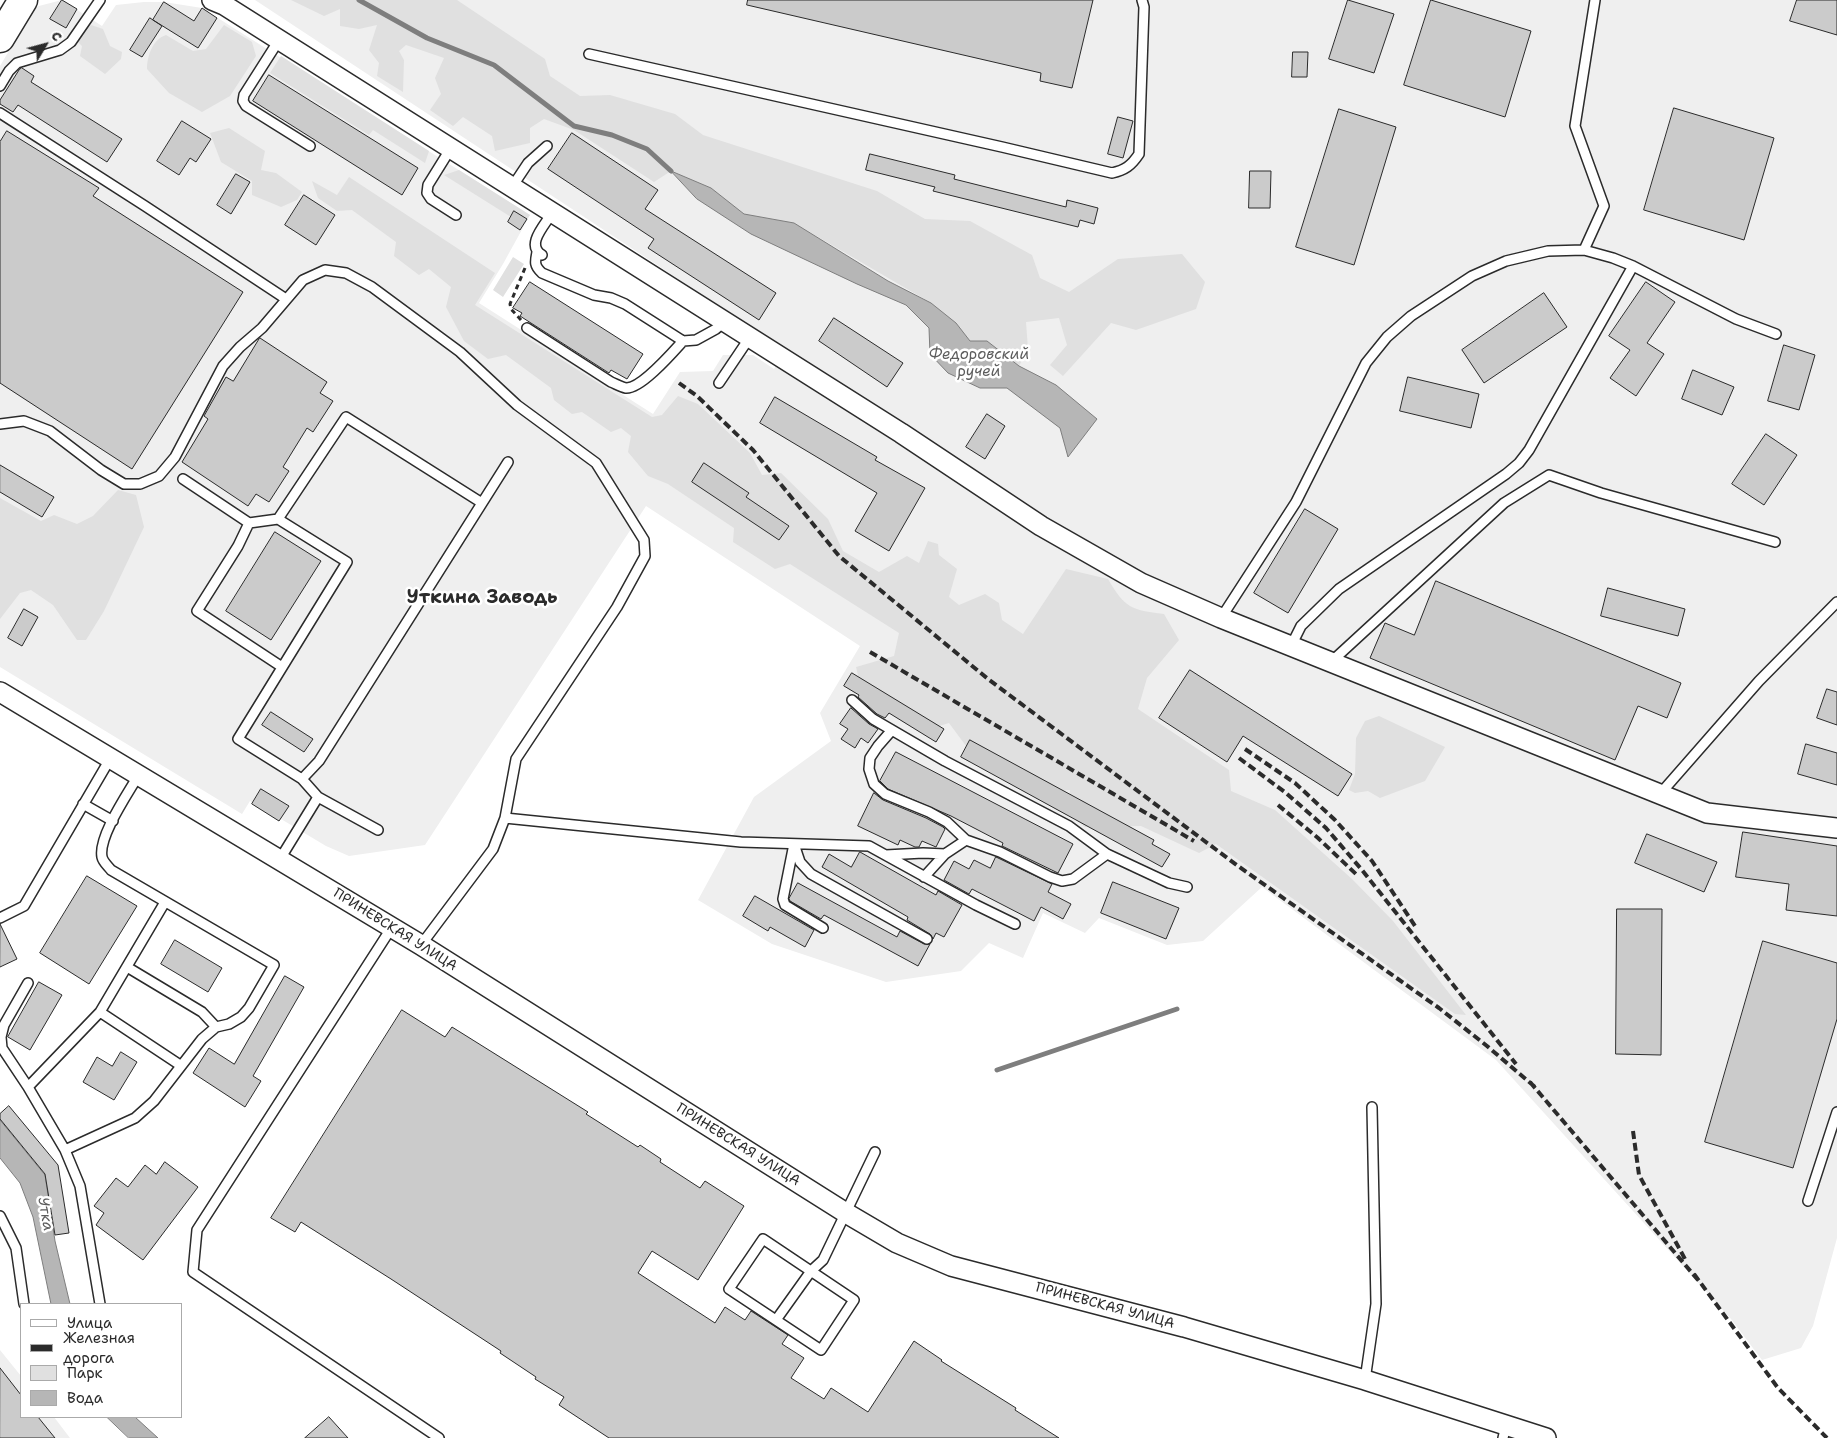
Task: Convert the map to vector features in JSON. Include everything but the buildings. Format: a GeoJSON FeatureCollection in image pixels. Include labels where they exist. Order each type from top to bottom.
{"type":"FeatureCollection","features":[{"type":"Feature","properties":{"kind":"main road"},"geometry":{"type":"LineString","coordinates":[[0,6],[4,0]]}},
{"type":"Feature","properties":{"kind":"main road"},"geometry":{"type":"LineString","coordinates":[[0,38],[23,0]]}},
{"type":"Feature","properties":{"kind":"street"},"geometry":{"type":"LineString","coordinates":[[212,0],[224,5],[725,321],[901,433],[1041,526],[1141,584],[1706,813],[1837,828]]}},
{"type":"Feature","properties":{"kind":"street","name":"ПРИНЕВСКАЯ УЛИЦА"},"geometry":{"type":"LineString","coordinates":[[0,692],[392,927],[846,1213],[897,1243],[951,1266],[1184,1327],[1365,1380],[1505,1432],[1546,1438]]}},
{"type":"Feature","properties":{"kind":"lane"},"geometry":{"type":"LineString","coordinates":[[0,86],[8,71],[17,63],[60,50],[71,42],[100,0]]}},
{"type":"Feature","properties":{"kind":"lane"},"geometry":{"type":"LineString","coordinates":[[589,54],[992,144],[1112,173],[1123,170],[1132,164],[1138,154],[1144,7],[1142,0]]}},
{"type":"Feature","properties":{"kind":"lane"},"geometry":{"type":"LineString","coordinates":[[1584,250],[1604,206],[1575,126],[1595,0]]}},
{"type":"Feature","properties":{"kind":"lane"},"geometry":{"type":"LineString","coordinates":[[279,40],[244,95],[243,101],[246,106],[310,146]]}},
{"type":"Feature","properties":{"kind":"lane"},"geometry":{"type":"LineString","coordinates":[[0,114],[145,206],[286,299]]}},
{"type":"Feature","properties":{"kind":"lane"},"geometry":{"type":"LineString","coordinates":[[512,187],[528,163],[546,146]]}},
{"type":"Feature","properties":{"kind":"lane"},"geometry":{"type":"LineString","coordinates":[[451,148],[428,185],[427,193],[431,199],[456,215]]}},
{"type":"Feature","properties":{"kind":"lane"},"geometry":{"type":"LineString","coordinates":[[552,213],[535,241],[538,252],[535,262],[536,268],[542,273],[594,295],[610,298],[625,304],[683,341],[696,340],[716,329],[725,321]]}},
{"type":"Feature","properties":{"kind":"lane"},"geometry":{"type":"LineString","coordinates":[[1221,618],[1296,502],[1366,363],[1387,337],[1418,311],[1472,276],[1506,261],[1548,251],[1584,250],[1633,266],[1736,319],[1776,334]]}},
{"type":"Feature","properties":{"kind":"lane"},"geometry":{"type":"LineString","coordinates":[[1291,646],[1301,626],[1339,589],[1519,464],[1529,450],[1633,266]]}},
{"type":"Feature","properties":{"kind":"lane"},"geometry":{"type":"LineString","coordinates":[[0,424],[24,422],[50,431],[101,470],[124,484],[140,484],[159,476],[175,457],[224,366],[240,347],[262,328],[303,280],[325,270],[346,273],[372,287],[460,352],[517,405],[596,463],[644,540],[645,556],[617,607],[516,759],[505,818],[493,849],[421,945]]}},
{"type":"Feature","properties":{"kind":"lane"},"geometry":{"type":"LineString","coordinates":[[526,326],[611,382],[627,388],[633,386],[657,369],[683,341]]}},
{"type":"Feature","properties":{"kind":"lane"},"geometry":{"type":"LineString","coordinates":[[719,383],[750,337]]}},
{"type":"Feature","properties":{"kind":"lane"},"geometry":{"type":"LineString","coordinates":[[278,519],[346,417],[482,503]]}},
{"type":"Feature","properties":{"kind":"lane"},"geometry":{"type":"LineString","coordinates":[[302,779],[318,761],[508,462]]}},
{"type":"Feature","properties":{"kind":"lane"},"geometry":{"type":"LineString","coordinates":[[1331,662],[1504,503],[1549,475],[1601,493],[1775,542]]}},
{"type":"Feature","properties":{"kind":"lane"},"geometry":{"type":"LineString","coordinates":[[183,479],[250,523],[278,519],[347,562],[238,738],[302,779],[318,797],[378,830]]}},
{"type":"Feature","properties":{"kind":"lane"},"geometry":{"type":"LineString","coordinates":[[250,523],[238,546],[197,611],[282,667]]}},
{"type":"Feature","properties":{"kind":"lane"},"geometry":{"type":"LineString","coordinates":[[1660,794],[1759,681],[1837,602]]}},
{"type":"Feature","properties":{"kind":"lane"},"geometry":{"type":"LineString","coordinates":[[852,700],[873,719],[945,761],[1069,826],[1107,854],[1169,883],[1187,887]]}},
{"type":"Feature","properties":{"kind":"lane"},"geometry":{"type":"LineString","coordinates":[[892,730],[870,758],[869,769],[874,784],[885,794],[929,812],[947,822],[966,840],[1000,852],[1062,881],[1073,879],[1107,854]]}},
{"type":"Feature","properties":{"kind":"lane"},"geometry":{"type":"LineString","coordinates":[[0,918],[24,906],[110,759]]}},
{"type":"Feature","properties":{"kind":"lane"},"geometry":{"type":"LineString","coordinates":[[64,1150],[135,1118],[154,1101],[202,1039],[216,1028],[241,1017],[249,1008],[274,965],[111,870],[103,859],[104,836],[138,776]]}},
{"type":"Feature","properties":{"kind":"lane"},"geometry":{"type":"LineString","coordinates":[[280,859],[318,797]]}},
{"type":"Feature","properties":{"kind":"lane"},"geometry":{"type":"LineString","coordinates":[[83,804],[113,821]]}},
{"type":"Feature","properties":{"kind":"lane"},"geometry":{"type":"LineString","coordinates":[[505,818],[741,842],[869,846],[976,906],[1015,924]]}},
{"type":"Feature","properties":{"kind":"lane"},"geometry":{"type":"LineString","coordinates":[[924,877],[945,854],[966,840]]}},
{"type":"Feature","properties":{"kind":"lane"},"geometry":{"type":"LineString","coordinates":[[794,844],[784,899],[785,904],[823,928]]}},
{"type":"Feature","properties":{"kind":"lane"},"geometry":{"type":"LineString","coordinates":[[794,844],[800,862],[811,874],[927,939]]}},
{"type":"Feature","properties":{"kind":"lane"},"geometry":{"type":"LineString","coordinates":[[886,856],[924,853],[945,854]]}},
{"type":"Feature","properties":{"kind":"lane"},"geometry":{"type":"LineString","coordinates":[[28,1087],[100,1012],[165,902]]}},
{"type":"Feature","properties":{"kind":"lane"},"geometry":{"type":"LineString","coordinates":[[392,927],[198,1230],[193,1272],[439,1438]]}},
{"type":"Feature","properties":{"kind":"lane"},"geometry":{"type":"LineString","coordinates":[[127,967],[202,1012],[216,1028]]}},
{"type":"Feature","properties":{"kind":"lane"},"geometry":{"type":"LineString","coordinates":[[28,983],[4,1025],[0,1037],[2,1048],[28,1087],[64,1150],[80,1186],[100,1303]]}},
{"type":"Feature","properties":{"kind":"lane"},"geometry":{"type":"LineString","coordinates":[[100,1012],[180,1065]]}},
{"type":"Feature","properties":{"kind":"lane"},"geometry":{"type":"LineString","coordinates":[[1365,1380],[1376,1304],[1372,1107]]}},
{"type":"Feature","properties":{"kind":"lane"},"geometry":{"type":"LineString","coordinates":[[1808,1201],[1837,1112]]}},
{"type":"Feature","properties":{"kind":"lane"},"geometry":{"type":"LineString","coordinates":[[776,1320],[811,1271],[823,1260],[875,1152]]}},
{"type":"Feature","properties":{"kind":"lane"},"geometry":{"type":"LineString","coordinates":[[0,1216],[16,1248],[24,1303]]}},
{"type":"Feature","properties":{"kind":"lane"},"geometry":{"type":"LineString","coordinates":[[763,1239],[854,1300],[821,1350],[776,1320],[729,1289],[763,1239]]}},
{"type":"Feature","properties":{"kind":"path"},"geometry":{"type":"LineString","coordinates":[[526,326],[511,309],[510,304],[538,252]]}},
{"type":"Feature","properties":{"kind":"shaded area"},"geometry":{"type":"Polygon","coordinates":[[[62,0],[102,26],[116,5],[164,2],[202,8],[530,215],[479,303],[653,414],[680,372],[713,371],[723,355],[753,355],[774,369],[786,350],[255,0],[1837,0],[1837,1238],[1813,1326],[1801,1348],[1762,1360],[1731,1319],[1496,1060],[1262,887],[1203,941],[1167,945],[1099,918],[1085,933],[1043,913],[1023,958],[989,943],[961,971],[886,982],[772,944],[698,900],[754,797],[831,741],[820,713],[860,646],[646,506],[425,845],[349,856],[326,846],[281,819],[279,821],[250,801],[242,814],[0,667],[0,66],[35,7],[62,0]]]}},
{"type":"Feature","properties":{"kind":"shaded area"},"geometry":{"type":"Polygon","coordinates":[[[0,1350],[20,1375],[20,1418],[55,1418],[70,1438],[0,1438],[0,1350]]]}},
{"type":"Feature","properties":{"kind":"green space"},"geometry":{"type":"Polygon","coordinates":[[[291,0],[457,0],[545,59],[550,76],[580,96],[610,95],[675,114],[703,135],[877,191],[925,219],[970,221],[1032,255],[1040,278],[1069,292],[1118,259],[1182,254],[1205,282],[1196,309],[1136,330],[1111,323],[1063,376],[1050,365],[1067,345],[1059,318],[1026,322],[1028,349],[1019,366],[987,341],[970,341],[956,323],[931,303],[794,223],[744,214],[711,188],[671,171],[654,182],[574,130],[544,119],[530,128],[530,143],[495,151],[492,136],[463,117],[453,126],[430,110],[441,94],[435,78],[444,58],[406,45],[399,51],[404,60],[403,92],[377,76],[379,63],[369,50],[377,25],[359,29],[340,26],[340,9],[324,16],[291,0]]]}},
{"type":"Feature","properties":{"kind":"green space"},"geometry":{"type":"Polygon","coordinates":[[[91,25],[103,29],[110,46],[122,52],[121,59],[105,74],[80,56],[82,46],[77,41],[81,32],[91,25]]]}},
{"type":"Feature","properties":{"kind":"green space"},"geometry":{"type":"Polygon","coordinates":[[[224,25],[252,42],[256,56],[230,96],[202,112],[169,93],[147,69],[148,59],[154,44],[161,37],[166,35],[193,51],[206,49],[224,25]]]}},
{"type":"Feature","properties":{"kind":"green space"},"geometry":{"type":"Polygon","coordinates":[[[281,56],[429,151],[425,163],[373,130],[369,135],[270,73],[281,56]]]}},
{"type":"Feature","properties":{"kind":"green space"},"geometry":{"type":"Polygon","coordinates":[[[229,128],[265,151],[261,170],[276,173],[302,192],[297,200],[281,207],[252,195],[252,181],[221,162],[210,133],[229,128]]]}},
{"type":"Feature","properties":{"kind":"green space"},"geometry":{"type":"Polygon","coordinates":[[[459,170],[530,215],[527,219],[514,211],[511,217],[444,175],[459,170]]]}},
{"type":"Feature","properties":{"kind":"green space"},"geometry":{"type":"Polygon","coordinates":[[[349,177],[495,273],[475,305],[652,417],[662,415],[678,396],[698,404],[750,453],[762,475],[781,473],[828,519],[843,551],[879,572],[907,556],[919,563],[928,541],[938,544],[939,555],[957,569],[949,597],[959,605],[985,594],[999,603],[1002,620],[1023,634],[1066,569],[1108,579],[1119,596],[1130,606],[1144,611],[1164,614],[1179,640],[1147,678],[1138,709],[1229,770],[1231,791],[1275,810],[1352,879],[1393,921],[1466,1015],[1455,1014],[1216,844],[1199,853],[1141,826],[1085,827],[1068,814],[1070,790],[1046,791],[972,754],[949,723],[936,727],[863,697],[856,667],[894,656],[899,633],[790,564],[775,569],[733,542],[734,528],[668,484],[648,476],[628,452],[631,436],[621,428],[611,432],[582,412],[572,414],[554,400],[551,388],[506,355],[488,359],[464,341],[446,307],[451,287],[429,269],[419,275],[394,256],[396,242],[352,210],[337,211],[318,198],[312,181],[337,195],[349,177]]]}},
{"type":"Feature","properties":{"kind":"green space"},"geometry":{"type":"Polygon","coordinates":[[[513,257],[524,264],[503,297],[493,290],[513,257]]]}},
{"type":"Feature","properties":{"kind":"green space"},"geometry":{"type":"Polygon","coordinates":[[[118,490],[136,495],[144,527],[104,611],[86,640],[77,640],[53,605],[31,590],[20,593],[0,619],[0,498],[41,521],[54,515],[77,524],[93,516],[118,490]]]}},
{"type":"Feature","properties":{"kind":"green space"},"geometry":{"type":"Polygon","coordinates":[[[1379,716],[1445,747],[1425,781],[1380,798],[1368,791],[1355,793],[1349,790],[1355,774],[1356,738],[1365,721],[1379,716]]]}},
{"type":"Feature","properties":{"kind":"water","name":"Федоровский ручей"},"geometry":{"type":"Polygon","coordinates":[[[671,171],[711,188],[744,214],[794,223],[888,281],[931,303],[956,323],[970,341],[987,341],[1019,366],[1056,385],[1097,419],[1068,457],[1060,428],[1007,388],[980,388],[948,373],[930,354],[929,328],[906,305],[751,234],[697,199],[671,171]]]}},
{"type":"Feature","properties":{"kind":"water","name":"Утка"},"geometry":{"type":"Polygon","coordinates":[[[0,1120],[45,1175],[55,1241],[70,1303],[51,1303],[33,1217],[20,1183],[0,1158],[0,1120]]]}},
{"type":"Feature","properties":{"kind":"water"},"geometry":{"type":"Polygon","coordinates":[[[108,1418],[136,1418],[158,1438],[129,1438],[108,1418]]]}},
{"type":"Feature","properties":{"kind":"waterway","name":"Федоровский ручей"},"geometry":{"type":"LineString","coordinates":[[359,0],[427,38],[494,65],[574,126],[612,135],[647,149],[671,171]]}},
{"type":"Feature","properties":{"kind":"waterway"},"geometry":{"type":"LineString","coordinates":[[997,1070],[1177,1009]]}},
{"type":"Feature","properties":{"kind":"railway"},"geometry":{"type":"LineString","coordinates":[[679,383],[697,396],[753,450],[839,556],[988,679],[1238,866],[1439,1008],[1535,1087]]}},
{"type":"Feature","properties":{"kind":"railway"},"geometry":{"type":"LineString","coordinates":[[870,652],[1194,841]]}},
{"type":"Feature","properties":{"kind":"railway"},"geometry":{"type":"LineString","coordinates":[[1245,749],[1295,783],[1335,820],[1372,861],[1417,929]]}},
{"type":"Feature","properties":{"kind":"railway"},"geometry":{"type":"LineString","coordinates":[[1239,758],[1286,793],[1326,828],[1362,870],[1516,1064]]}},
{"type":"Feature","properties":{"kind":"railway"},"geometry":{"type":"LineString","coordinates":[[1278,805],[1318,838],[1358,876]]}},
{"type":"Feature","properties":{"kind":"railway"},"geometry":{"type":"LineString","coordinates":[[1530,1082],[1698,1280]]}},
{"type":"Feature","properties":{"kind":"railway"},"geometry":{"type":"LineString","coordinates":[[1633,1131],[1639,1175],[1685,1259]]}},
{"type":"Feature","properties":{"kind":"railway"},"geometry":{"type":"LineString","coordinates":[[1694,1274],[1778,1388],[1827,1438]]}},
{"type":"Feature","properties":{"kind":"district","name":"Уткина Заводь"},"geometry":{"type":"Point","coordinates":[482,598]}}]}
